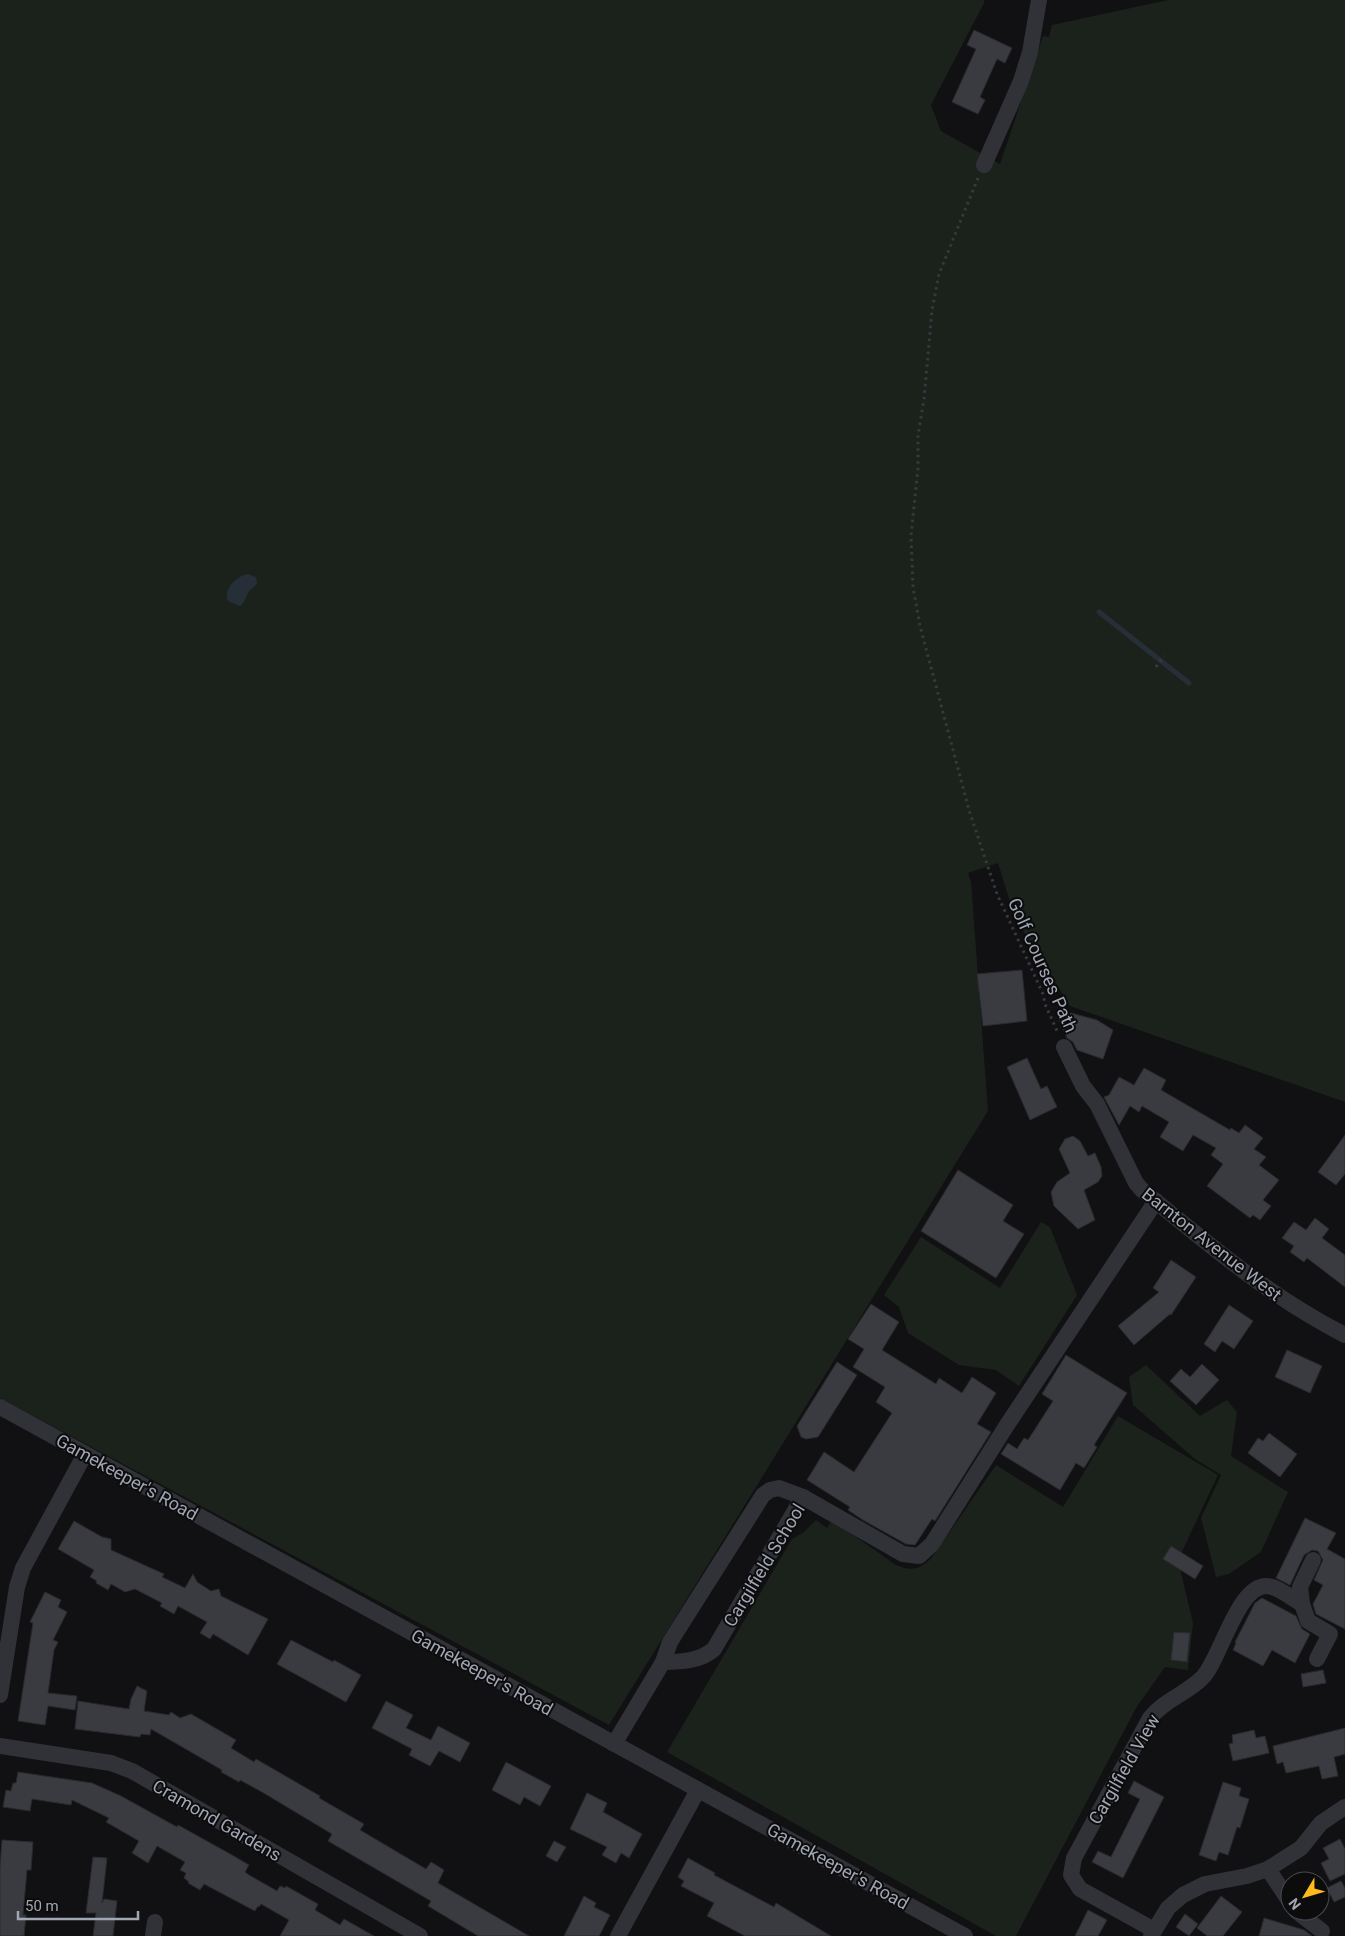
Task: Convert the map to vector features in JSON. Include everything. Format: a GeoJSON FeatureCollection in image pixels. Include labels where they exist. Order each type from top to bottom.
{"type":"FeatureCollection","features":[{"type":"Feature","properties":{"kind":"street"},"geometry":{"type":"LineString","coordinates":[[984,165],[1021,81],[1030,52],[1040,0]]}},
{"type":"Feature","properties":{"kind":"street","name":"Barnton Avenue West"},"geometry":{"type":"LineString","coordinates":[[1064,1047],[1084,1086],[1096,1104],[1136,1183],[1231,1263],[1294,1307],[1345,1335]]}},
{"type":"Feature","properties":{"kind":"street","name":"Cargilfield School"},"geometry":{"type":"LineString","coordinates":[[664,1662],[699,1658],[707,1655],[714,1649],[803,1497],[903,1554],[919,1556],[932,1544],[1007,1425],[1156,1201]]}},
{"type":"Feature","properties":{"kind":"street","name":"Gamekeeper's Road"},"geometry":{"type":"LineString","coordinates":[[0,1407],[965,1936]]}},
{"type":"Feature","properties":{"kind":"street"},"geometry":{"type":"LineString","coordinates":[[0,1695],[3,1648],[23,1568],[85,1454]]}},
{"type":"Feature","properties":{"kind":"street"},"geometry":{"type":"LineString","coordinates":[[614,1744],[664,1662],[670,1642],[763,1495],[770,1490],[779,1488],[803,1497]]}},
{"type":"Feature","properties":{"kind":"street"},"geometry":{"type":"LineString","coordinates":[[1313,1560],[1300,1586],[1302,1604],[1308,1621],[1330,1634],[1317,1659]]}},
{"type":"Feature","properties":{"kind":"street","name":"Cargilfield View"},"geometry":{"type":"LineString","coordinates":[[1153,1933],[1080,1889],[1072,1875],[1074,1858],[1150,1718],[1157,1708],[1202,1678],[1211,1666],[1244,1598],[1255,1588],[1271,1586],[1302,1604]]}},
{"type":"Feature","properties":{"kind":"street","name":"Cramond Gardens"},"geometry":{"type":"LineString","coordinates":[[0,1746],[111,1762],[132,1771],[420,1936]]}},
{"type":"Feature","properties":{"kind":"street"},"geometry":{"type":"LineString","coordinates":[[618,1936],[698,1790]]}},
{"type":"Feature","properties":{"kind":"street"},"geometry":{"type":"LineString","coordinates":[[1153,1933],[1168,1908],[1183,1895],[1205,1884],[1247,1876],[1268,1869],[1301,1848],[1321,1823],[1345,1807]]}},
{"type":"Feature","properties":{"kind":"street"},"geometry":{"type":"LineString","coordinates":[[1268,1869],[1280,1887]]}},
{"type":"Feature","properties":{"kind":"street"},"geometry":{"type":"LineString","coordinates":[[1309,1921],[1322,1931]]}},
{"type":"Feature","properties":{"kind":"path","name":"Golf Courses Path"},"geometry":{"type":"LineString","coordinates":[[984,165],[939,274],[932,310],[924,399],[918,436],[918,468],[911,536],[914,587],[920,626],[954,756],[997,894],[1044,994],[1045,1004],[1064,1047]]}},
{"type":"Feature","properties":{"kind":"path"},"geometry":{"type":"LineString","coordinates":[[1156,667],[1164,656]]}},
{"type":"Feature","properties":{"kind":"shaded area"},"geometry":{"type":"Polygon","coordinates":[[[0,0],[984,0],[931,105],[941,131],[1000,164],[1043,36],[1049,37],[1052,25],[1168,0],[1345,0],[1345,1102],[1070,1006],[1015,918],[998,863],[968,873],[971,882],[988,1111],[609,1725],[0,1398],[0,0]]]}},
{"type":"Feature","properties":{"kind":"shaded area"},"geometry":{"type":"Polygon","coordinates":[[[248,574],[256,577],[257,584],[249,591],[240,606],[230,602],[227,599],[227,595],[230,586],[236,580],[248,574]]]}},
{"type":"Feature","properties":{"kind":"shaded area"},"geometry":{"type":"Polygon","coordinates":[[[1041,1222],[1050,1227],[1077,1295],[1019,1386],[996,1370],[959,1365],[908,1333],[899,1307],[884,1295],[921,1237],[1000,1288],[1041,1222]]]}},
{"type":"Feature","properties":{"kind":"shaded area"},"geometry":{"type":"Polygon","coordinates":[[[1146,1365],[1200,1416],[1227,1400],[1237,1412],[1231,1456],[1288,1492],[1261,1552],[1229,1574],[1216,1577],[1201,1518],[1221,1475],[1195,1459],[1133,1405],[1129,1377],[1146,1365]]]}},
{"type":"Feature","properties":{"kind":"shaded area"},"geometry":{"type":"Polygon","coordinates":[[[1118,1416],[1218,1475],[1178,1560],[1193,1623],[1188,1670],[1165,1667],[1136,1708],[1016,1936],[996,1936],[667,1752],[792,1539],[804,1532],[816,1520],[827,1528],[832,1520],[896,1565],[912,1569],[916,1568],[925,1564],[933,1556],[996,1465],[1063,1507],[1118,1416]]]}},
{"type":"Feature","properties":{"kind":"building"},"geometry":{"type":"Polygon","coordinates":[[[974,30],[1012,48],[1005,63],[997,59],[980,97],[985,100],[978,114],[952,102],[976,49],[967,45],[974,30]]]}},
{"type":"Feature","properties":{"kind":"building"},"geometry":{"type":"Polygon","coordinates":[[[1022,970],[1027,1021],[983,1026],[977,974],[1022,970]]]}},
{"type":"Feature","properties":{"kind":"building"},"geometry":{"type":"Polygon","coordinates":[[[1071,1013],[1097,1020],[1113,1030],[1103,1059],[1077,1050],[1073,1042],[1067,1038],[1058,1018],[1071,1013]]]}},
{"type":"Feature","properties":{"kind":"building"},"geometry":{"type":"Polygon","coordinates":[[[1027,1058],[1041,1089],[1047,1086],[1057,1107],[1030,1120],[1007,1067],[1027,1058]]]}},
{"type":"Feature","properties":{"kind":"building"},"geometry":{"type":"Polygon","coordinates":[[[1144,1068],[1166,1080],[1161,1090],[1230,1130],[1231,1128],[1239,1133],[1245,1125],[1263,1138],[1254,1149],[1266,1157],[1259,1165],[1279,1180],[1263,1200],[1271,1206],[1260,1220],[1253,1215],[1250,1218],[1207,1186],[1223,1164],[1211,1155],[1216,1148],[1193,1135],[1183,1151],[1160,1137],[1169,1122],[1142,1106],[1139,1112],[1130,1106],[1119,1125],[1104,1097],[1109,1095],[1119,1077],[1134,1085],[1144,1068]]]}},
{"type":"Feature","properties":{"kind":"building"},"geometry":{"type":"Polygon","coordinates":[[[1345,1135],[1345,1174],[1336,1185],[1318,1172],[1345,1135]]]}},
{"type":"Feature","properties":{"kind":"building"},"geometry":{"type":"Polygon","coordinates":[[[1073,1136],[1080,1141],[1088,1156],[1095,1153],[1101,1167],[1102,1176],[1098,1182],[1084,1190],[1095,1220],[1078,1229],[1054,1206],[1051,1192],[1057,1182],[1070,1173],[1059,1149],[1065,1139],[1073,1136]]]}},
{"type":"Feature","properties":{"kind":"building"},"geometry":{"type":"Polygon","coordinates":[[[958,1170],[1013,1205],[1003,1221],[1024,1234],[996,1278],[921,1231],[958,1170]]]}},
{"type":"Feature","properties":{"kind":"building"},"geometry":{"type":"Polygon","coordinates":[[[1315,1218],[1329,1229],[1322,1238],[1345,1255],[1345,1287],[1307,1258],[1304,1262],[1290,1252],[1294,1246],[1282,1238],[1294,1222],[1306,1230],[1315,1218]]]}},
{"type":"Feature","properties":{"kind":"building"},"geometry":{"type":"Polygon","coordinates":[[[1171,1260],[1196,1277],[1171,1315],[1134,1345],[1118,1326],[1159,1292],[1153,1288],[1171,1260]]]}},
{"type":"Feature","properties":{"kind":"building"},"geometry":{"type":"Polygon","coordinates":[[[871,1304],[899,1322],[882,1350],[936,1384],[939,1378],[962,1393],[972,1377],[996,1393],[977,1424],[991,1432],[935,1521],[932,1519],[915,1545],[906,1544],[863,1520],[848,1510],[850,1507],[807,1480],[824,1452],[854,1472],[892,1413],[876,1402],[885,1387],[853,1367],[864,1349],[848,1339],[871,1304]]]}},
{"type":"Feature","properties":{"kind":"building"},"geometry":{"type":"Polygon","coordinates":[[[1229,1305],[1253,1321],[1234,1349],[1222,1341],[1215,1352],[1204,1344],[1229,1305]]]}},
{"type":"Feature","properties":{"kind":"building"},"geometry":{"type":"Polygon","coordinates":[[[1287,1350],[1322,1366],[1310,1393],[1275,1377],[1287,1350]]]}},
{"type":"Feature","properties":{"kind":"building"},"geometry":{"type":"Polygon","coordinates":[[[1066,1355],[1127,1393],[1094,1445],[1097,1447],[1084,1468],[1076,1463],[1060,1490],[1001,1454],[1008,1443],[1017,1449],[1024,1438],[1028,1440],[1053,1401],[1042,1394],[1066,1355]]]}},
{"type":"Feature","properties":{"kind":"building"},"geometry":{"type":"Polygon","coordinates":[[[837,1362],[857,1375],[818,1437],[806,1439],[801,1437],[797,1426],[837,1362]]]}},
{"type":"Feature","properties":{"kind":"building"},"geometry":{"type":"Polygon","coordinates":[[[1202,1364],[1219,1380],[1196,1405],[1170,1381],[1181,1369],[1190,1377],[1202,1364]]]}},
{"type":"Feature","properties":{"kind":"building"},"geometry":{"type":"Polygon","coordinates":[[[1269,1433],[1297,1454],[1280,1477],[1248,1453],[1258,1438],[1263,1441],[1269,1433]]]}},
{"type":"Feature","properties":{"kind":"building"},"geometry":{"type":"Polygon","coordinates":[[[1305,1518],[1336,1533],[1327,1549],[1345,1559],[1345,1629],[1316,1614],[1313,1604],[1323,1585],[1314,1580],[1323,1560],[1318,1551],[1312,1550],[1304,1555],[1290,1585],[1276,1578],[1305,1518]]]}},
{"type":"Feature","properties":{"kind":"building"},"geometry":{"type":"Polygon","coordinates":[[[74,1521],[102,1537],[111,1539],[111,1550],[164,1574],[162,1577],[185,1588],[193,1574],[197,1582],[211,1591],[219,1589],[221,1596],[268,1619],[248,1655],[213,1634],[210,1639],[200,1633],[207,1622],[178,1606],[174,1614],[160,1606],[162,1603],[135,1589],[125,1592],[111,1584],[108,1590],[96,1583],[97,1581],[90,1577],[94,1570],[58,1549],[74,1521]]]}},
{"type":"Feature","properties":{"kind":"building"},"geometry":{"type":"Polygon","coordinates":[[[1171,1546],[1203,1566],[1195,1579],[1163,1559],[1171,1546]]]}},
{"type":"Feature","properties":{"kind":"building"},"geometry":{"type":"Polygon","coordinates":[[[45,1592],[61,1600],[58,1607],[67,1612],[53,1640],[58,1642],[54,1650],[48,1693],[77,1696],[75,1710],[48,1706],[45,1725],[18,1721],[33,1623],[30,1622],[45,1592]]]}},
{"type":"Feature","properties":{"kind":"building"},"geometry":{"type":"Polygon","coordinates":[[[1262,1598],[1296,1616],[1302,1629],[1310,1634],[1295,1663],[1272,1650],[1263,1666],[1233,1650],[1235,1642],[1255,1603],[1262,1598]]]}},
{"type":"Feature","properties":{"kind":"building"},"geometry":{"type":"Polygon","coordinates":[[[1174,1632],[1190,1633],[1187,1662],[1171,1660],[1174,1632]]]}},
{"type":"Feature","properties":{"kind":"building"},"geometry":{"type":"Polygon","coordinates":[[[291,1640],[361,1675],[346,1702],[277,1664],[291,1640]]]}},
{"type":"Feature","properties":{"kind":"building"},"geometry":{"type":"Polygon","coordinates":[[[1323,1670],[1326,1683],[1303,1687],[1301,1674],[1323,1670]]]}},
{"type":"Feature","properties":{"kind":"building"},"geometry":{"type":"Polygon","coordinates":[[[137,1686],[147,1691],[144,1711],[169,1715],[171,1712],[180,1718],[191,1714],[236,1740],[231,1748],[254,1762],[256,1759],[320,1796],[319,1798],[364,1824],[360,1830],[426,1869],[431,1862],[444,1870],[438,1883],[529,1936],[478,1936],[428,1906],[431,1901],[328,1841],[332,1834],[262,1792],[221,1772],[222,1770],[151,1729],[150,1735],[141,1734],[140,1737],[75,1729],[78,1701],[129,1709],[137,1686]]]}},
{"type":"Feature","properties":{"kind":"building"},"geometry":{"type":"Polygon","coordinates":[[[386,1701],[413,1715],[406,1728],[431,1740],[438,1726],[470,1743],[460,1762],[439,1751],[430,1766],[409,1755],[412,1749],[372,1728],[386,1701]]]}},
{"type":"Feature","properties":{"kind":"building"},"geometry":{"type":"Polygon","coordinates":[[[1345,1728],[1345,1754],[1334,1757],[1338,1776],[1322,1779],[1319,1766],[1286,1773],[1283,1762],[1277,1764],[1273,1746],[1345,1728]]]}},
{"type":"Feature","properties":{"kind":"building"},"geometry":{"type":"Polygon","coordinates":[[[1254,1730],[1256,1738],[1265,1736],[1269,1753],[1233,1761],[1229,1744],[1233,1743],[1232,1735],[1254,1730]]]}},
{"type":"Feature","properties":{"kind":"building"},"geometry":{"type":"Polygon","coordinates":[[[506,1762],[551,1786],[540,1806],[524,1797],[520,1805],[492,1790],[506,1762]]]}},
{"type":"Feature","properties":{"kind":"building"},"geometry":{"type":"Polygon","coordinates":[[[18,1772],[92,1783],[121,1796],[177,1827],[178,1825],[249,1865],[245,1872],[277,1891],[280,1886],[285,1888],[286,1886],[318,1904],[315,1910],[340,1925],[344,1919],[374,1936],[280,1936],[289,1920],[261,1904],[255,1911],[204,1884],[200,1890],[188,1883],[184,1878],[186,1873],[180,1870],[185,1862],[157,1846],[148,1863],[132,1853],[139,1841],[106,1822],[109,1818],[72,1800],[71,1805],[32,1799],[30,1811],[3,1807],[6,1790],[11,1791],[13,1783],[16,1783],[18,1772]]]}},
{"type":"Feature","properties":{"kind":"building"},"geometry":{"type":"Polygon","coordinates":[[[1134,1781],[1164,1797],[1123,1878],[1092,1862],[1098,1851],[1111,1857],[1140,1799],[1128,1793],[1134,1781]]]}},
{"type":"Feature","properties":{"kind":"building"},"geometry":{"type":"Polygon","coordinates":[[[1223,1782],[1241,1788],[1239,1796],[1249,1799],[1240,1828],[1237,1827],[1228,1855],[1219,1852],[1216,1861],[1199,1855],[1223,1782]]]}},
{"type":"Feature","properties":{"kind":"building"},"geometry":{"type":"Polygon","coordinates":[[[587,1793],[607,1803],[603,1812],[642,1834],[629,1858],[621,1853],[616,1863],[602,1855],[607,1847],[570,1829],[587,1793]]]}},
{"type":"Feature","properties":{"kind":"building"},"geometry":{"type":"Polygon","coordinates":[[[1340,1839],[1345,1849],[1345,1874],[1330,1881],[1330,1871],[1325,1871],[1321,1863],[1329,1859],[1323,1848],[1340,1839]]]}},
{"type":"Feature","properties":{"kind":"building"},"geometry":{"type":"Polygon","coordinates":[[[2,1840],[33,1842],[31,1870],[27,1870],[23,1915],[26,1915],[24,1936],[0,1936],[2,1840]]]}},
{"type":"Feature","properties":{"kind":"building"},"geometry":{"type":"Polygon","coordinates":[[[554,1841],[566,1847],[557,1862],[546,1856],[554,1841]]]}},
{"type":"Feature","properties":{"kind":"building"},"geometry":{"type":"Polygon","coordinates":[[[93,1857],[107,1858],[102,1903],[104,1899],[117,1901],[113,1936],[93,1936],[96,1913],[86,1913],[93,1857]]]}},
{"type":"Feature","properties":{"kind":"building"},"geometry":{"type":"Polygon","coordinates":[[[688,1858],[715,1873],[714,1875],[774,1907],[776,1903],[831,1936],[745,1936],[707,1916],[714,1903],[681,1886],[684,1881],[678,1877],[688,1858]]]}},
{"type":"Feature","properties":{"kind":"building"},"geometry":{"type":"Polygon","coordinates":[[[1341,1881],[1345,1888],[1345,1897],[1334,1902],[1330,1894],[1330,1886],[1341,1881]]]}},
{"type":"Feature","properties":{"kind":"building"},"geometry":{"type":"Polygon","coordinates":[[[584,1896],[596,1903],[594,1907],[610,1915],[599,1936],[564,1936],[584,1896]]]}},
{"type":"Feature","properties":{"kind":"building"},"geometry":{"type":"Polygon","coordinates":[[[1221,1896],[1242,1912],[1223,1936],[1207,1936],[1197,1928],[1221,1896]]]}},
{"type":"Feature","properties":{"kind":"building"},"geometry":{"type":"Polygon","coordinates":[[[1088,1910],[1107,1920],[1098,1936],[1075,1936],[1088,1910]]]}},
{"type":"Feature","properties":{"kind":"building"},"geometry":{"type":"Polygon","coordinates":[[[1185,1914],[1198,1924],[1189,1936],[1176,1927],[1185,1914]]]}},
{"type":"Feature","properties":{"kind":"building"},"geometry":{"type":"Polygon","coordinates":[[[1264,1918],[1304,1930],[1312,1936],[1259,1936],[1264,1918]]]}},
{"type":"Feature","properties":{"kind":"waterway"},"geometry":{"type":"LineString","coordinates":[[1099,612],[1189,683]]}}]}
